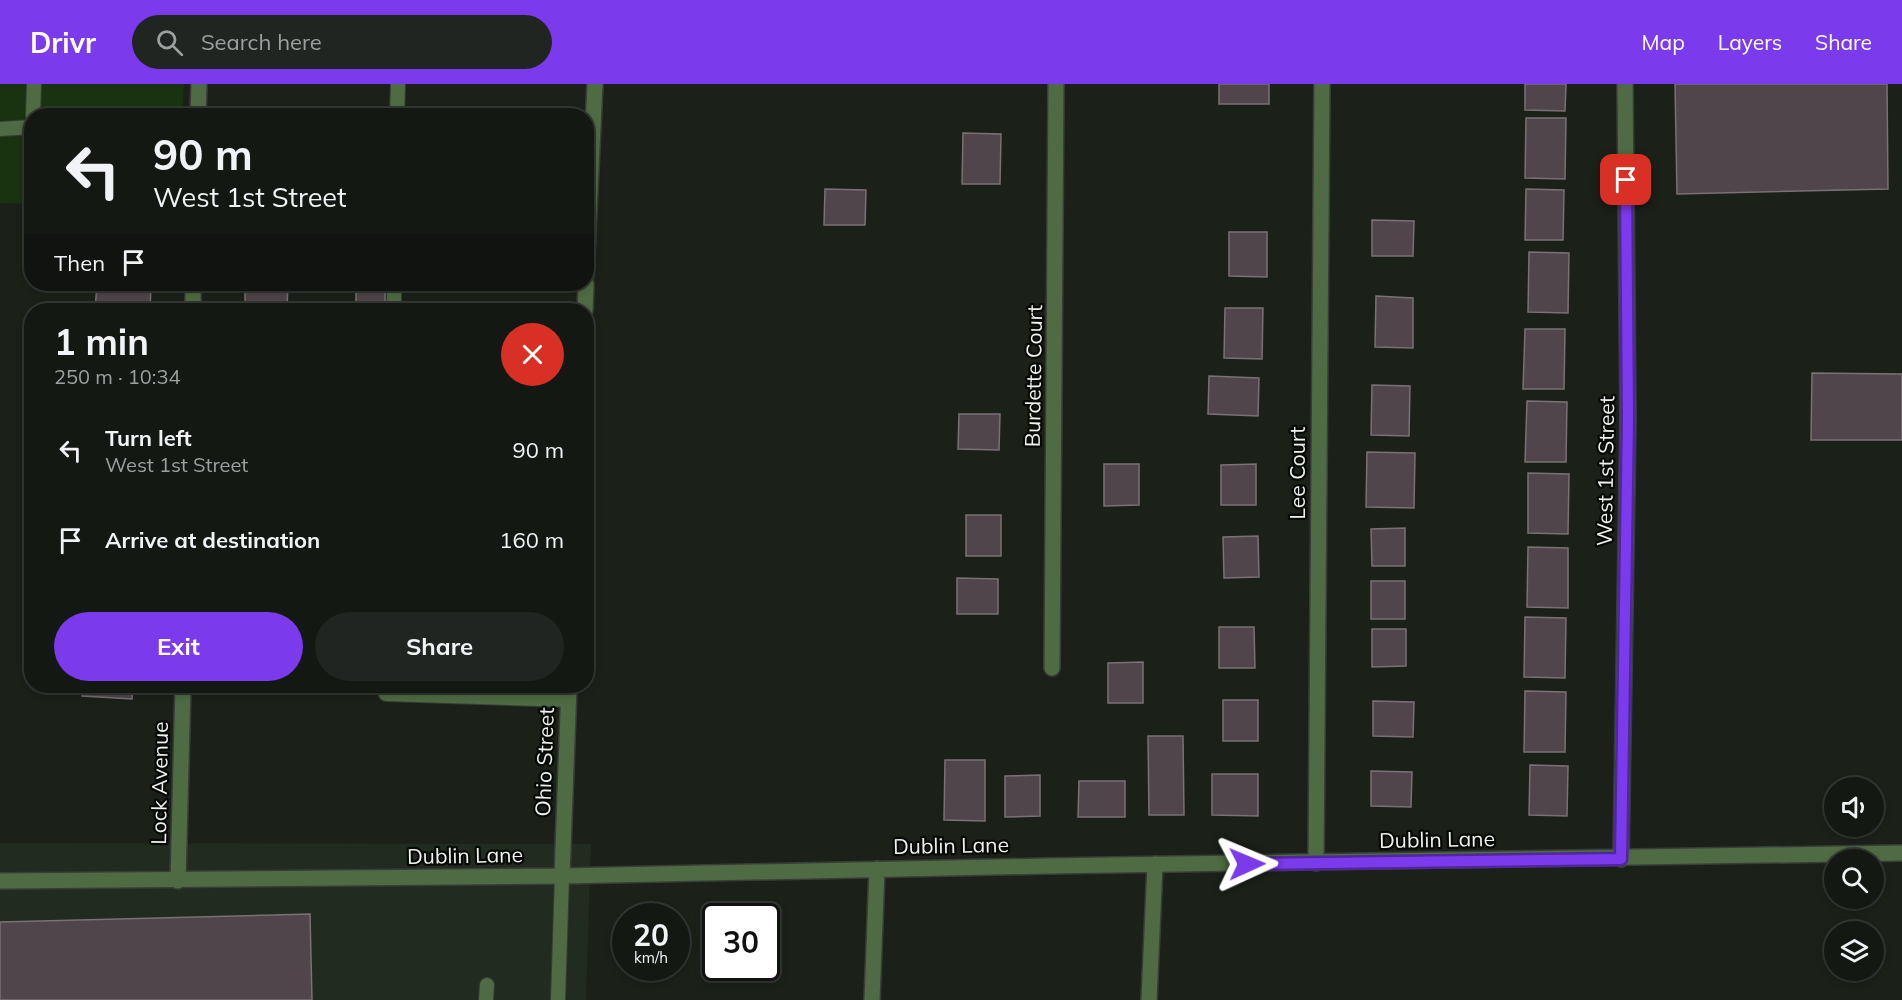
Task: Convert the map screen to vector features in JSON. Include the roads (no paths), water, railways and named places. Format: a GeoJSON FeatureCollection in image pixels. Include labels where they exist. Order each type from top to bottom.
{"type":"FeatureCollection","features":[{"type":"Feature","properties":{"kind":"street"},"geometry":{"type":"LineString","coordinates":[[198,108],[199,84]]}},
{"type":"Feature","properties":{"kind":"street"},"geometry":{"type":"LineString","coordinates":[[593,108],[594,84]]}},
{"type":"Feature","properties":{"kind":"street","name":"Burdette Court"},"geometry":{"type":"LineString","coordinates":[[1052,668],[1056,84]]}},
{"type":"Feature","properties":{"kind":"street","name":"Lee Court"},"geometry":{"type":"LineString","coordinates":[[1316,863],[1322,84]]}},
{"type":"Feature","properties":{"kind":"street","name":"West 1st Street"},"geometry":{"type":"LineString","coordinates":[[1621,859],[1628,419],[1625,84]]}},
{"type":"Feature","properties":{"kind":"street","name":"Lock Avenue"},"geometry":{"type":"LineString","coordinates":[[178,881],[183,693]]}},
{"type":"Feature","properties":{"kind":"street","name":"Ohio Street"},"geometry":{"type":"LineString","coordinates":[[561,876],[569,693]]}},
{"type":"Feature","properties":{"kind":"street","name":"Dublin Lane"},"geometry":{"type":"LineString","coordinates":[[0,881],[561,876],[1155,864],[1621,859],[1902,853]]}},
{"type":"Feature","properties":{"kind":"street"},"geometry":{"type":"LineString","coordinates":[[1149,1000],[1155,864]]}},
{"type":"Feature","properties":{"kind":"street"},"geometry":{"type":"LineString","coordinates":[[872,1000],[877,869]]}},
{"type":"Feature","properties":{"kind":"lane"},"geometry":{"type":"LineString","coordinates":[[33,108],[34,84]]}},
{"type":"Feature","properties":{"kind":"lane"},"geometry":{"type":"LineString","coordinates":[[397,108],[398,84]]}},
{"type":"Feature","properties":{"kind":"lane"},"geometry":{"type":"LineString","coordinates":[[0,129],[24,128]]}},
{"type":"Feature","properties":{"kind":"lane"},"geometry":{"type":"LineString","coordinates":[[386,693],[569,693]]}},
{"type":"Feature","properties":{"kind":"lane"},"geometry":{"type":"LineString","coordinates":[[558,1000],[561,876]]}},
{"type":"Feature","properties":{"kind":"lane"},"geometry":{"type":"LineString","coordinates":[[486,1000],[487,986]]}}]}
